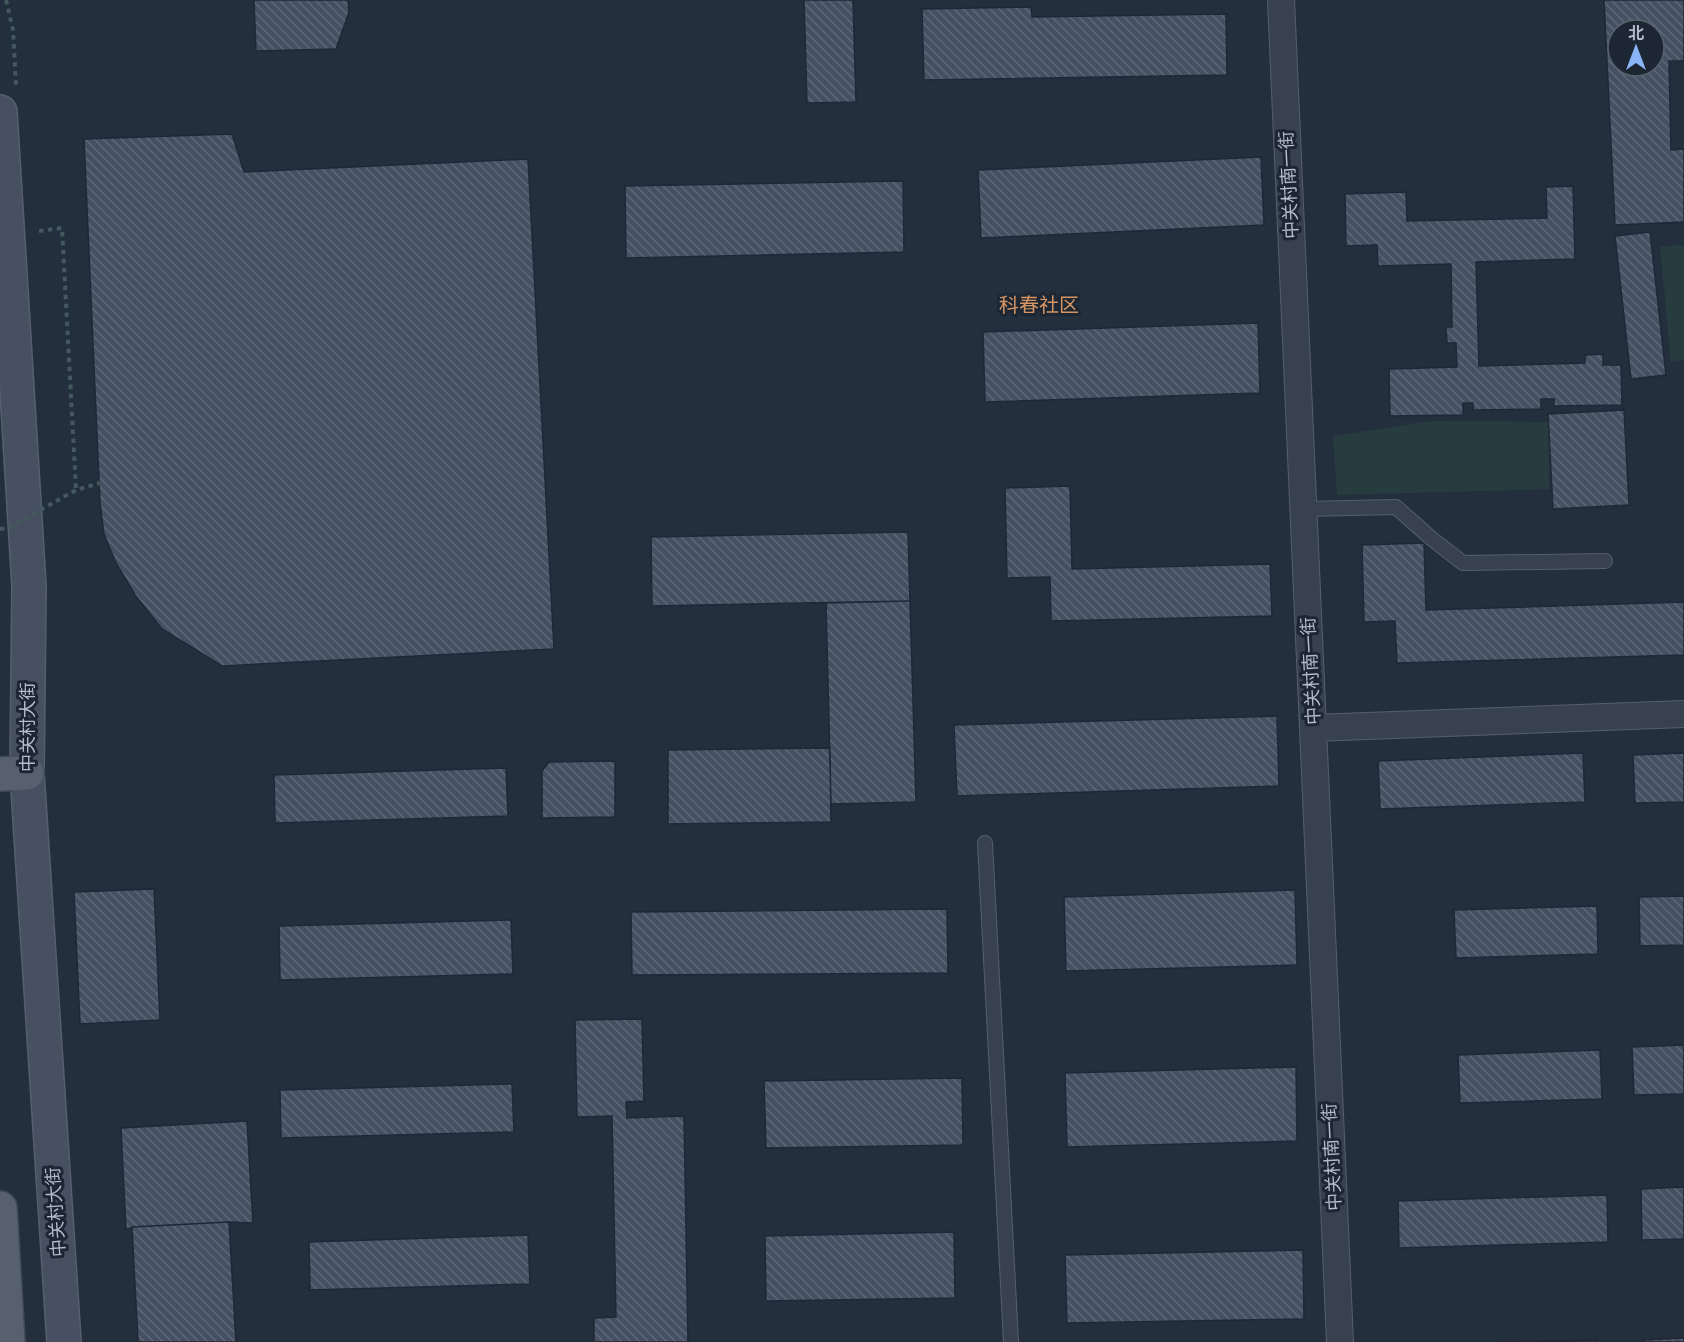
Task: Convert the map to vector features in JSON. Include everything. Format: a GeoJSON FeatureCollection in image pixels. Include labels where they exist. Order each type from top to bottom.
{"type":"FeatureCollection","features":[{"type":"Feature","properties":{"kind":"main road"},"geometry":{"type":"LineString","coordinates":[[0,1208],[8,1342]]}},
{"type":"Feature","properties":{"kind":"street","name":"中关村南一街"},"geometry":{"type":"LineString","coordinates":[[1281,0],[1314,728],[1320,919],[1341,1342]]}},
{"type":"Feature","properties":{"kind":"street","name":"中关村大街"},"geometry":{"type":"LineString","coordinates":[[0,112],[29,586],[14,773],[64,1342]]}},
{"type":"Feature","properties":{"kind":"street"},"geometry":{"type":"LineString","coordinates":[[1314,728],[1684,714]]}},
{"type":"Feature","properties":{"kind":"lane"},"geometry":{"type":"LineString","coordinates":[[1304,509],[1396,507],[1463,563],[1605,561]]}},
{"type":"Feature","properties":{"kind":"lane"},"geometry":{"type":"LineString","coordinates":[[985,843],[1011,1342]]}},
{"type":"Feature","properties":{"kind":"path"},"geometry":{"type":"LineString","coordinates":[[37,232],[62,228],[76,490]]}},
{"type":"Feature","properties":{"kind":"path"},"geometry":{"type":"LineString","coordinates":[[0,529],[8,528],[76,490],[100,483]]}},
{"type":"Feature","properties":{"kind":"green space"},"geometry":{"type":"Polygon","coordinates":[[[1684,245],[1684,360],[1671,362],[1660,247],[1684,245]]]}},
{"type":"Feature","properties":{"kind":"green space"},"geometry":{"type":"Polygon","coordinates":[[[1432,421],[1549,422],[1549,489],[1337,495],[1333,436],[1432,421]]]}},
{"type":"Feature","properties":{"kind":"building"},"geometry":{"type":"Polygon","coordinates":[[[254,0],[348,0],[349,12],[336,49],[256,51],[254,0]]]}},
{"type":"Feature","properties":{"kind":"building"},"geometry":{"type":"Polygon","coordinates":[[[804,0],[853,0],[856,102],[807,103],[804,0]]]}},
{"type":"Feature","properties":{"kind":"building"},"geometry":{"type":"Polygon","coordinates":[[[1604,0],[1684,0],[1684,61],[1669,61],[1671,150],[1684,149],[1684,222],[1615,225],[1608,78],[1666,78],[1666,18],[1606,18],[1606,41],[1604,0]]]}},
{"type":"Feature","properties":{"kind":"building"},"geometry":{"type":"Polygon","coordinates":[[[1031,7],[1032,17],[1226,14],[1227,75],[924,80],[922,9],[1031,7]]]}},
{"type":"Feature","properties":{"kind":"building"},"geometry":{"type":"Polygon","coordinates":[[[232,134],[244,172],[528,159],[554,649],[222,666],[162,629],[135,595],[116,563],[104,534],[100,503],[84,139],[232,134]]]}},
{"type":"Feature","properties":{"kind":"building"},"geometry":{"type":"Polygon","coordinates":[[[1261,157],[1264,225],[981,238],[978,170],[1261,157]]]}},
{"type":"Feature","properties":{"kind":"building"},"geometry":{"type":"Polygon","coordinates":[[[903,181],[904,252],[626,258],[625,186],[903,181]]]}},
{"type":"Feature","properties":{"kind":"building"},"geometry":{"type":"Polygon","coordinates":[[[1573,186],[1575,259],[1476,262],[1479,366],[1585,363],[1585,355],[1603,354],[1603,365],[1621,365],[1622,405],[1554,406],[1554,399],[1541,399],[1541,409],[1473,410],[1473,403],[1463,403],[1463,415],[1390,416],[1389,369],[1457,367],[1456,343],[1447,343],[1446,327],[1452,327],[1451,264],[1378,266],[1377,245],[1346,246],[1345,194],[1406,192],[1407,221],[1547,218],[1546,187],[1573,186]]]}},
{"type":"Feature","properties":{"kind":"building"},"geometry":{"type":"Polygon","coordinates":[[[1650,232],[1666,375],[1631,379],[1615,236],[1650,232]]]}},
{"type":"Feature","properties":{"kind":"building"},"geometry":{"type":"Polygon","coordinates":[[[1258,323],[1260,393],[985,402],[983,332],[1258,323]]]}},
{"type":"Feature","properties":{"kind":"building"},"geometry":{"type":"Polygon","coordinates":[[[1624,410],[1629,505],[1553,509],[1548,414],[1624,410]]]}},
{"type":"Feature","properties":{"kind":"building"},"geometry":{"type":"Polygon","coordinates":[[[1070,486],[1072,569],[1270,564],[1272,616],[1051,621],[1050,577],[1007,578],[1005,488],[1070,486]]]}},
{"type":"Feature","properties":{"kind":"building"},"geometry":{"type":"Polygon","coordinates":[[[908,532],[910,601],[652,606],[651,537],[908,532]]]}},
{"type":"Feature","properties":{"kind":"building"},"geometry":{"type":"Polygon","coordinates":[[[1424,543],[1426,610],[1684,602],[1684,655],[1397,663],[1395,621],[1364,622],[1362,545],[1424,543]]]}},
{"type":"Feature","properties":{"kind":"building"},"geometry":{"type":"Polygon","coordinates":[[[910,601],[916,802],[831,804],[826,603],[910,601]]]}},
{"type":"Feature","properties":{"kind":"building"},"geometry":{"type":"Polygon","coordinates":[[[1277,716],[1279,786],[957,796],[954,725],[1277,716]]]}},
{"type":"Feature","properties":{"kind":"building"},"geometry":{"type":"Polygon","coordinates":[[[830,748],[831,822],[668,824],[668,750],[830,748]]]}},
{"type":"Feature","properties":{"kind":"building"},"geometry":{"type":"Polygon","coordinates":[[[1583,753],[1585,802],[1380,809],[1378,761],[1583,753]]]}},
{"type":"Feature","properties":{"kind":"building"},"geometry":{"type":"Polygon","coordinates":[[[1684,753],[1684,802],[1635,803],[1633,755],[1684,753]]]}},
{"type":"Feature","properties":{"kind":"building"},"geometry":{"type":"Polygon","coordinates":[[[615,761],[615,817],[542,818],[542,771],[549,762],[615,761]]]}},
{"type":"Feature","properties":{"kind":"building"},"geometry":{"type":"Polygon","coordinates":[[[506,768],[508,816],[275,823],[274,775],[506,768]]]}},
{"type":"Feature","properties":{"kind":"building"},"geometry":{"type":"Polygon","coordinates":[[[154,889],[160,1020],[80,1024],[74,892],[154,889]]]}},
{"type":"Feature","properties":{"kind":"building"},"geometry":{"type":"Polygon","coordinates":[[[1295,890],[1297,965],[1066,971],[1064,897],[1295,890]]]}},
{"type":"Feature","properties":{"kind":"building"},"geometry":{"type":"Polygon","coordinates":[[[1684,896],[1684,945],[1640,946],[1639,897],[1684,896]]]}},
{"type":"Feature","properties":{"kind":"building"},"geometry":{"type":"Polygon","coordinates":[[[1597,906],[1598,954],[1456,958],[1454,910],[1597,906]]]}},
{"type":"Feature","properties":{"kind":"building"},"geometry":{"type":"Polygon","coordinates":[[[947,909],[948,973],[632,975],[631,912],[947,909]]]}},
{"type":"Feature","properties":{"kind":"building"},"geometry":{"type":"Polygon","coordinates":[[[511,920],[513,974],[280,980],[279,926],[511,920]]]}},
{"type":"Feature","properties":{"kind":"building"},"geometry":{"type":"Polygon","coordinates":[[[642,1019],[644,1101],[626,1102],[627,1118],[684,1116],[688,1342],[594,1342],[594,1318],[616,1317],[612,1116],[577,1117],[575,1020],[642,1019]]]}},
{"type":"Feature","properties":{"kind":"building"},"geometry":{"type":"Polygon","coordinates":[[[1684,1045],[1684,1094],[1634,1095],[1632,1047],[1684,1045]]]}},
{"type":"Feature","properties":{"kind":"building"},"geometry":{"type":"Polygon","coordinates":[[[1600,1050],[1602,1099],[1460,1103],[1458,1055],[1600,1050]]]}},
{"type":"Feature","properties":{"kind":"building"},"geometry":{"type":"Polygon","coordinates":[[[1296,1067],[1297,1141],[1067,1147],[1065,1073],[1296,1067]]]}},
{"type":"Feature","properties":{"kind":"building"},"geometry":{"type":"Polygon","coordinates":[[[962,1078],[963,1145],[766,1148],[764,1081],[962,1078]]]}},
{"type":"Feature","properties":{"kind":"building"},"geometry":{"type":"Polygon","coordinates":[[[512,1084],[514,1132],[281,1138],[280,1090],[512,1084]]]}},
{"type":"Feature","properties":{"kind":"building"},"geometry":{"type":"Polygon","coordinates":[[[247,1121],[253,1223],[132,1227],[126,1230],[121,1128],[247,1121]]]}},
{"type":"Feature","properties":{"kind":"building"},"geometry":{"type":"Polygon","coordinates":[[[1684,1187],[1684,1239],[1642,1240],[1641,1189],[1684,1187]]]}},
{"type":"Feature","properties":{"kind":"building"},"geometry":{"type":"Polygon","coordinates":[[[1607,1195],[1608,1242],[1399,1248],[1398,1201],[1607,1195]]]}},
{"type":"Feature","properties":{"kind":"building"},"geometry":{"type":"Polygon","coordinates":[[[229,1222],[236,1342],[138,1342],[132,1227],[229,1222]]]}},
{"type":"Feature","properties":{"kind":"building"},"geometry":{"type":"Polygon","coordinates":[[[954,1232],[955,1298],[766,1301],[765,1236],[954,1232]]]}},
{"type":"Feature","properties":{"kind":"building"},"geometry":{"type":"Polygon","coordinates":[[[528,1235],[530,1284],[310,1290],[309,1242],[528,1235]]]}},
{"type":"Feature","properties":{"kind":"building"},"geometry":{"type":"Polygon","coordinates":[[[1303,1250],[1304,1319],[1067,1323],[1065,1255],[1303,1250]]]}},
{"type":"Feature","properties":{"kind":"building"},"geometry":{"type":"Polygon","coordinates":[[[1684,1338],[1684,1342],[1644,1342],[1644,1340],[1684,1338]]]}},
{"type":"Feature","properties":{"kind":"building"},"geometry":{"type":"Polygon","coordinates":[[[1596,1340],[1596,1342],[1497,1342],[1596,1340]]]}},
{"type":"Feature","properties":{"kind":"district","name":"科春社区"},"geometry":{"type":"Point","coordinates":[1039,305]}}]}
